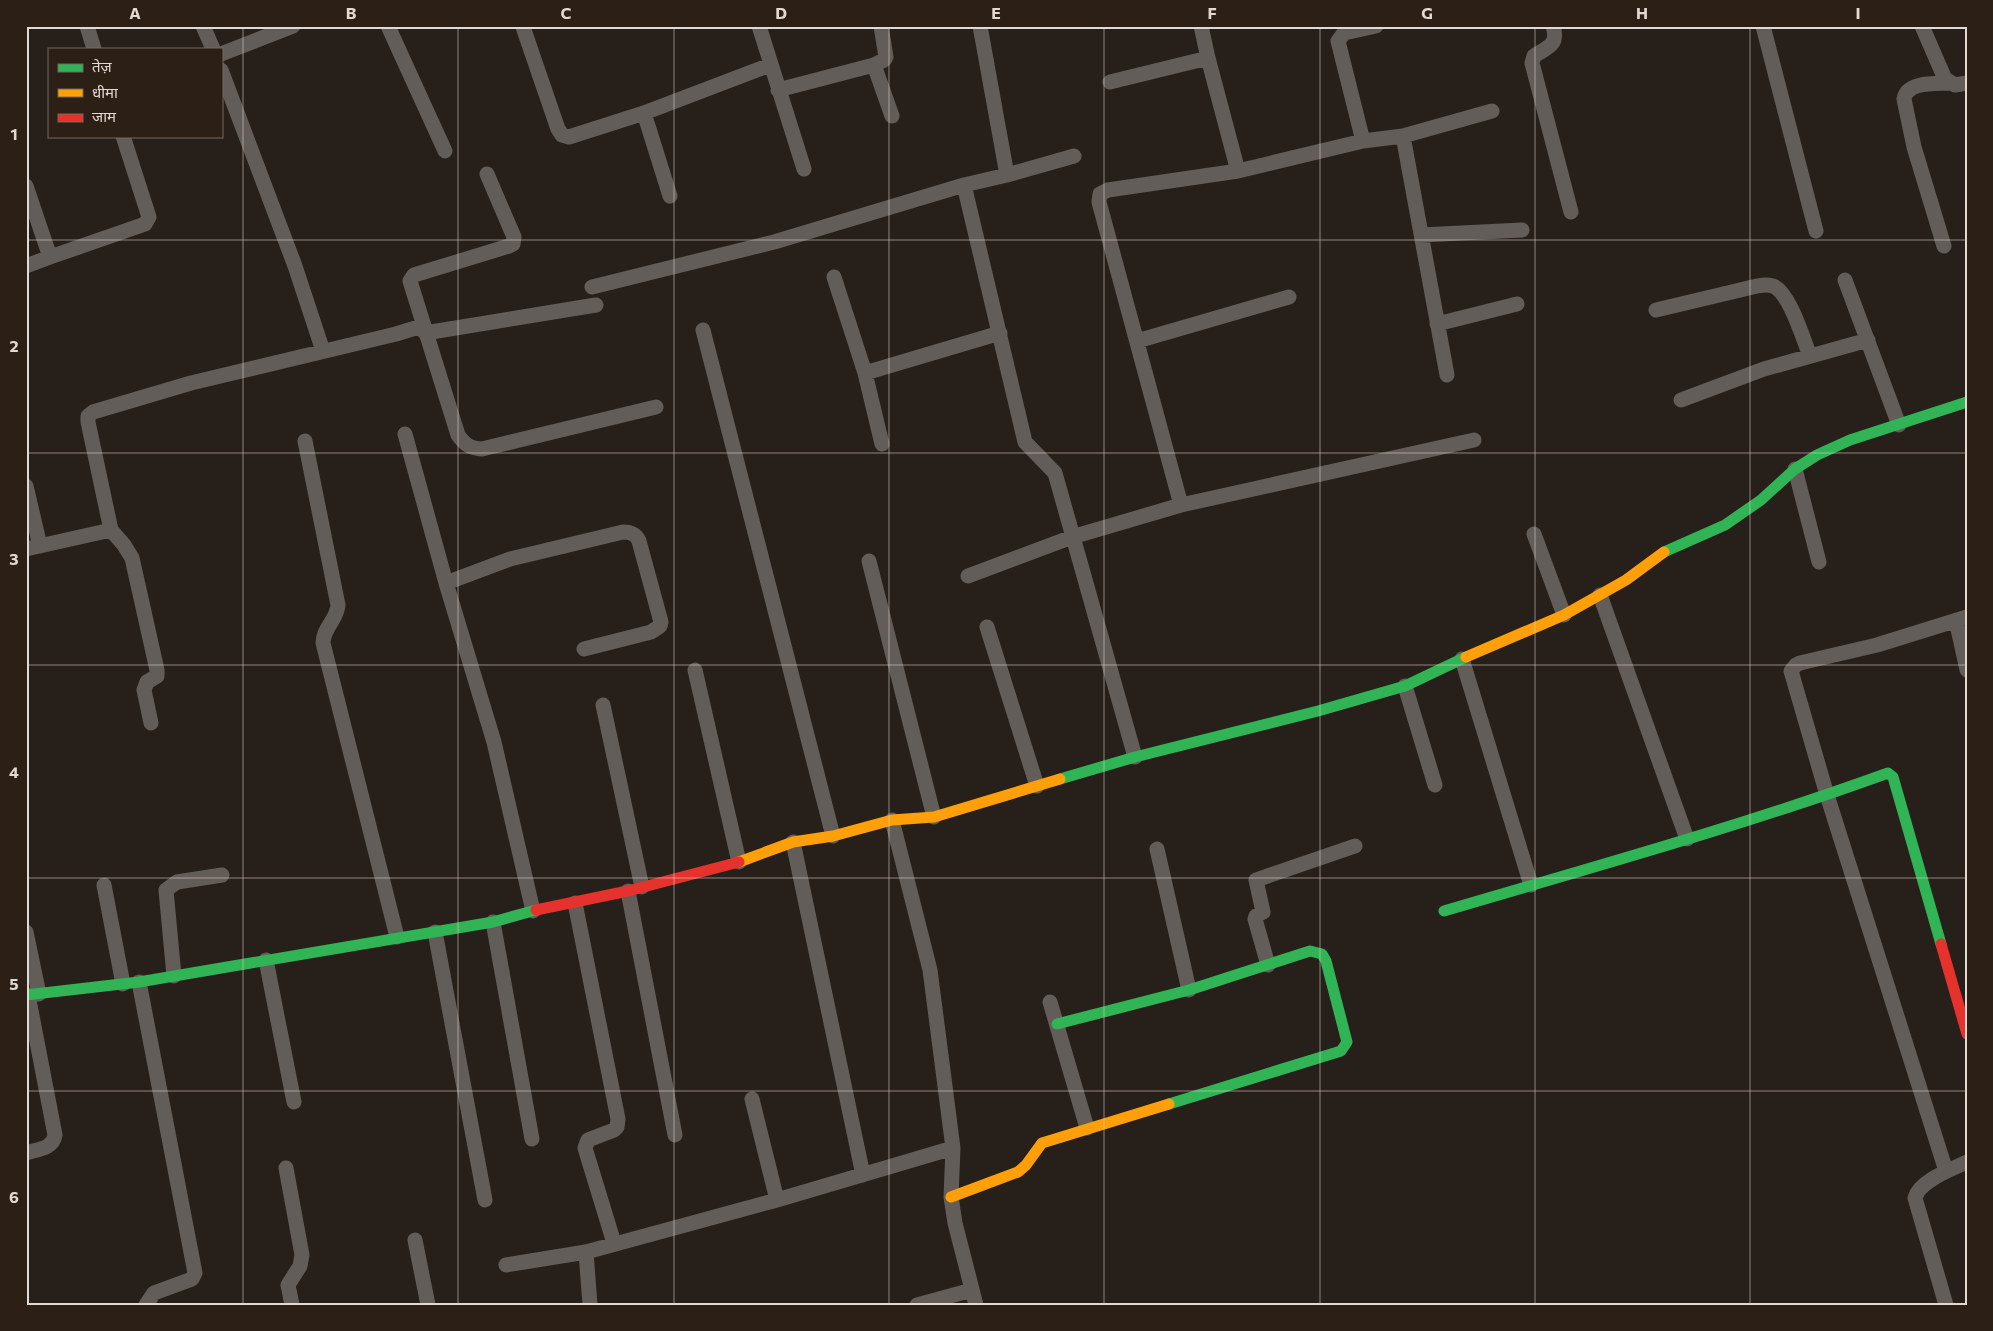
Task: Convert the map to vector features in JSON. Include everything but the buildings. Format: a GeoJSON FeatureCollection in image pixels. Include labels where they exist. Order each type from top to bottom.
{"type":"FeatureCollection","features":[{"type":"Feature","properties":{"kind":"street"},"geometry":{"type":"LineString","coordinates":[[87,26],[94,48]]}},
{"type":"Feature","properties":{"kind":"street"},"geometry":{"type":"LineString","coordinates":[[203,26],[213,48]]}},
{"type":"Feature","properties":{"kind":"street"},"geometry":{"type":"LineString","coordinates":[[222,54],[293,26]]}},
{"type":"Feature","properties":{"kind":"street"},"geometry":{"type":"LineString","coordinates":[[388,26],[445,151]]}},
{"type":"Feature","properties":{"kind":"street"},"geometry":{"type":"LineString","coordinates":[[523,26],[558,129],[562,135],[573,136],[644,114],[770,65]]}},
{"type":"Feature","properties":{"kind":"street"},"geometry":{"type":"LineString","coordinates":[[759,26],[804,169]]}},
{"type":"Feature","properties":{"kind":"street"},"geometry":{"type":"LineString","coordinates":[[778,90],[874,65],[884,60],[886,57],[881,26]]}},
{"type":"Feature","properties":{"kind":"street"},"geometry":{"type":"LineString","coordinates":[[980,26],[1007,175]]}},
{"type":"Feature","properties":{"kind":"street"},"geometry":{"type":"LineString","coordinates":[[1202,26],[1208,58],[1238,171]]}},
{"type":"Feature","properties":{"kind":"street"},"geometry":{"type":"LineString","coordinates":[[1363,141],[1338,41],[1344,33],[1376,26]]}},
{"type":"Feature","properties":{"kind":"street"},"geometry":{"type":"LineString","coordinates":[[1553,26],[1554,43],[1534,56],[1532,63],[1570,212]]}},
{"type":"Feature","properties":{"kind":"street"},"geometry":{"type":"LineString","coordinates":[[1763,26],[1816,231]]}},
{"type":"Feature","properties":{"kind":"street"},"geometry":{"type":"LineString","coordinates":[[1922,26],[1941,71],[1950,83]]}},
{"type":"Feature","properties":{"kind":"street"},"geometry":{"type":"LineString","coordinates":[[1110,82],[1208,58]]}},
{"type":"Feature","properties":{"kind":"street"},"geometry":{"type":"LineString","coordinates":[[874,65],[892,116]]}},
{"type":"Feature","properties":{"kind":"street"},"geometry":{"type":"LineString","coordinates":[[222,73],[295,266],[323,351]]}},
{"type":"Feature","properties":{"kind":"street"},"geometry":{"type":"LineString","coordinates":[[1944,246],[1914,147],[1904,99],[1906,93],[1916,86],[1950,83],[1959,85],[1967,82]]}},
{"type":"Feature","properties":{"kind":"street"},"geometry":{"type":"LineString","coordinates":[[1181,506],[1099,202],[1100,194],[1108,190],[1238,171],[1363,141],[1402,136],[1492,111]]}},
{"type":"Feature","properties":{"kind":"street"},"geometry":{"type":"LineString","coordinates":[[644,114],[670,196]]}},
{"type":"Feature","properties":{"kind":"street"},"geometry":{"type":"LineString","coordinates":[[1402,136],[1447,375]]}},
{"type":"Feature","properties":{"kind":"street"},"geometry":{"type":"LineString","coordinates":[[26,266],[147,223],[149,217],[124,138]]}},
{"type":"Feature","properties":{"kind":"street"},"geometry":{"type":"LineString","coordinates":[[592,287],[774,242],[964,185],[1074,156]]}},
{"type":"Feature","properties":{"kind":"street"},"geometry":{"type":"LineString","coordinates":[[487,174],[514,237],[513,244],[411,278],[410,285],[458,435],[468,447],[482,449],[656,407]]}},
{"type":"Feature","properties":{"kind":"street"},"geometry":{"type":"LineString","coordinates":[[964,185],[1025,442],[1055,473],[1135,757]]}},
{"type":"Feature","properties":{"kind":"street"},"geometry":{"type":"LineString","coordinates":[[26,186],[50,257]]}},
{"type":"Feature","properties":{"kind":"street"},"geometry":{"type":"LineString","coordinates":[[1421,235],[1522,230]]}},
{"type":"Feature","properties":{"kind":"street"},"geometry":{"type":"LineString","coordinates":[[834,277],[865,372],[882,444]]}},
{"type":"Feature","properties":{"kind":"street"},"geometry":{"type":"LineString","coordinates":[[1846,280],[1899,425]]}},
{"type":"Feature","properties":{"kind":"street"},"geometry":{"type":"LineString","coordinates":[[1656,310],[1757,286],[1767,284],[1774,286],[1785,297],[1810,356]]}},
{"type":"Feature","properties":{"kind":"street"},"geometry":{"type":"LineString","coordinates":[[1137,341],[1289,297]]}},
{"type":"Feature","properties":{"kind":"street"},"geometry":{"type":"LineString","coordinates":[[1437,324],[1517,304]]}},
{"type":"Feature","properties":{"kind":"street"},"geometry":{"type":"LineString","coordinates":[[151,723],[144,690],[147,682],[157,676],[157,670],[132,558],[111,530],[88,422],[90,414],[191,383],[323,351],[424,330],[596,305]]}},
{"type":"Feature","properties":{"kind":"street"},"geometry":{"type":"LineString","coordinates":[[703,330],[833,836]]}},
{"type":"Feature","properties":{"kind":"street"},"geometry":{"type":"LineString","coordinates":[[865,372],[1000,333]]}},
{"type":"Feature","properties":{"kind":"street"},"geometry":{"type":"LineString","coordinates":[[1680,400],[1764,369],[1868,340]]}},
{"type":"Feature","properties":{"kind":"street"},"geometry":{"type":"LineString","coordinates":[[31,995],[139,982],[492,922],[533,910],[575,903],[739,862],[794,842],[833,836],[892,820],[934,817],[1135,757],[1318,711],[1405,686],[1564,615],[1626,580],[1658,555],[1725,525],[1761,500],[1796,469],[1817,455],[1850,440],[1967,402]]}},
{"type":"Feature","properties":{"kind":"street"},"geometry":{"type":"LineString","coordinates":[[405,434],[446,584],[494,742],[533,910]]}},
{"type":"Feature","properties":{"kind":"street"},"geometry":{"type":"LineString","coordinates":[[968,576],[1072,537],[1181,506],[1474,440]]}},
{"type":"Feature","properties":{"kind":"street"},"geometry":{"type":"LineString","coordinates":[[305,441],[338,605],[335,618],[323,637],[323,643],[397,937]]}},
{"type":"Feature","properties":{"kind":"street"},"geometry":{"type":"LineString","coordinates":[[1796,469],[1820,562]]}},
{"type":"Feature","properties":{"kind":"street"},"geometry":{"type":"LineString","coordinates":[[26,486],[33,547],[111,530]]}},
{"type":"Feature","properties":{"kind":"street"},"geometry":{"type":"LineString","coordinates":[[446,584],[510,558],[623,532],[632,533],[639,542],[661,622],[660,626],[652,632],[584,649]]}},
{"type":"Feature","properties":{"kind":"street"},"geometry":{"type":"LineString","coordinates":[[1534,534],[1564,615]]}},
{"type":"Feature","properties":{"kind":"street"},"geometry":{"type":"LineString","coordinates":[[870,562],[934,817]]}},
{"type":"Feature","properties":{"kind":"street"},"geometry":{"type":"LineString","coordinates":[[1600,595],[1687,839]]}},
{"type":"Feature","properties":{"kind":"street"},"geometry":{"type":"LineString","coordinates":[[1946,1171],[1827,794],[1792,676],[1792,668],[1800,663],[1877,645],[1962,618],[1967,670]]}},
{"type":"Feature","properties":{"kind":"street"},"geometry":{"type":"LineString","coordinates":[[987,627],[1037,786]]}},
{"type":"Feature","properties":{"kind":"street"},"geometry":{"type":"LineString","coordinates":[[1462,659],[1531,885]]}},
{"type":"Feature","properties":{"kind":"street"},"geometry":{"type":"LineString","coordinates":[[695,670],[739,862]]}},
{"type":"Feature","properties":{"kind":"street"},"geometry":{"type":"LineString","coordinates":[[1405,686],[1435,785]]}},
{"type":"Feature","properties":{"kind":"street"},"geometry":{"type":"LineString","coordinates":[[603,705],[675,1135]]}},
{"type":"Feature","properties":{"kind":"street"},"geometry":{"type":"LineString","coordinates":[[1444,911],[1687,839],[1889,773],[1893,777],[1967,1034]]}},
{"type":"Feature","properties":{"kind":"street"},"geometry":{"type":"LineString","coordinates":[[892,820],[930,970],[953,1148],[952,1197],[955,1223],[976,1305]]}},
{"type":"Feature","properties":{"kind":"street"},"geometry":{"type":"LineString","coordinates":[[794,842],[863,1176]]}},
{"type":"Feature","properties":{"kind":"street"},"geometry":{"type":"LineString","coordinates":[[1268,965],[1255,919],[1256,916],[1263,912],[1256,880],[1355,846]]}},
{"type":"Feature","properties":{"kind":"street"},"geometry":{"type":"LineString","coordinates":[[1157,849],[1189,990]]}},
{"type":"Feature","properties":{"kind":"street"},"geometry":{"type":"LineString","coordinates":[[174,976],[166,890],[177,882],[222,875]]}},
{"type":"Feature","properties":{"kind":"street"},"geometry":{"type":"LineString","coordinates":[[104,885],[122,984]]}},
{"type":"Feature","properties":{"kind":"street"},"geometry":{"type":"LineString","coordinates":[[575,903],[618,1119],[617,1127],[614,1130],[588,1140],[585,1148],[614,1243]]}},
{"type":"Feature","properties":{"kind":"street"},"geometry":{"type":"LineString","coordinates":[[492,922],[532,1139]]}},
{"type":"Feature","properties":{"kind":"street"},"geometry":{"type":"LineString","coordinates":[[26,932],[31,995],[55,1135],[54,1141],[47,1147],[26,1153]]}},
{"type":"Feature","properties":{"kind":"street"},"geometry":{"type":"LineString","coordinates":[[435,932],[485,1200]]}},
{"type":"Feature","properties":{"kind":"street"},"geometry":{"type":"LineString","coordinates":[[952,1197],[1018,1172],[1042,1143],[1341,1051],[1344,1048],[1346,1038],[1326,961],[1322,954],[1310,951],[1189,990],[1057,1024]]}},
{"type":"Feature","properties":{"kind":"street"},"geometry":{"type":"LineString","coordinates":[[266,960],[294,1102]]}},
{"type":"Feature","properties":{"kind":"street"},"geometry":{"type":"LineString","coordinates":[[139,982],[195,1273],[192,1279],[154,1293],[146,1305]]}},
{"type":"Feature","properties":{"kind":"street"},"geometry":{"type":"LineString","coordinates":[[1050,1002],[1087,1128]]}},
{"type":"Feature","properties":{"kind":"street"},"geometry":{"type":"LineString","coordinates":[[752,1099],[777,1200]]}},
{"type":"Feature","properties":{"kind":"street"},"geometry":{"type":"LineString","coordinates":[[506,1265],[586,1252],[863,1176],[953,1148]]}},
{"type":"Feature","properties":{"kind":"street"},"geometry":{"type":"LineString","coordinates":[[1946,1305],[1915,1198],[1919,1188],[1946,1171],[1967,1162]]}},
{"type":"Feature","properties":{"kind":"street"},"geometry":{"type":"LineString","coordinates":[[286,1168],[302,1255],[300,1266],[288,1285],[292,1305]]}},
{"type":"Feature","properties":{"kind":"street"},"geometry":{"type":"LineString","coordinates":[[415,1240],[428,1305]]}},
{"type":"Feature","properties":{"kind":"street"},"geometry":{"type":"LineString","coordinates":[[586,1252],[590,1305]]}},
{"type":"Feature","properties":{"kind":"street"},"geometry":{"type":"LineString","coordinates":[[917,1305],[972,1290]]}},
{"type":"Feature","properties":{"kind":"traffic: fast"},"geometry":{"type":"LineString","coordinates":[[1664,552],[1725,525],[1761,500],[1795,469],[1817,455],[1850,440],[1967,402]]}},
{"type":"Feature","properties":{"kind":"traffic: fast"},"geometry":{"type":"LineString","coordinates":[[1060,779],[1135,757],[1318,711],[1405,686],[1466,657]]}},
{"type":"Feature","properties":{"kind":"traffic: fast"},"geometry":{"type":"LineString","coordinates":[[1444,911],[1778,811],[1888,773],[1893,777],[1941,944]]}},
{"type":"Feature","properties":{"kind":"traffic: fast"},"geometry":{"type":"LineString","coordinates":[[26,995],[139,982],[493,922],[536,910]]}},
{"type":"Feature","properties":{"kind":"traffic: fast"},"geometry":{"type":"LineString","coordinates":[[1057,1024],[1189,990],[1310,951],[1322,954],[1326,961],[1347,1042],[1341,1051],[1169,1104]]}},
{"type":"Feature","properties":{"kind":"traffic: slow"},"geometry":{"type":"LineString","coordinates":[[1466,657],[1564,615],[1626,580],[1664,552]]}},
{"type":"Feature","properties":{"kind":"traffic: slow"},"geometry":{"type":"LineString","coordinates":[[739,862],[793,842],[833,836],[892,820],[934,817],[1060,779]]}},
{"type":"Feature","properties":{"kind":"traffic: slow"},"geometry":{"type":"LineString","coordinates":[[951,1197],[1018,1172],[1026,1165],[1042,1143],[1169,1104]]}},
{"type":"Feature","properties":{"kind":"traffic: jam"},"geometry":{"type":"LineString","coordinates":[[536,910],[628,891],[739,862]]}},
{"type":"Feature","properties":{"kind":"traffic: jam"},"geometry":{"type":"LineString","coordinates":[[1941,944],[1967,1034]]}}]}
